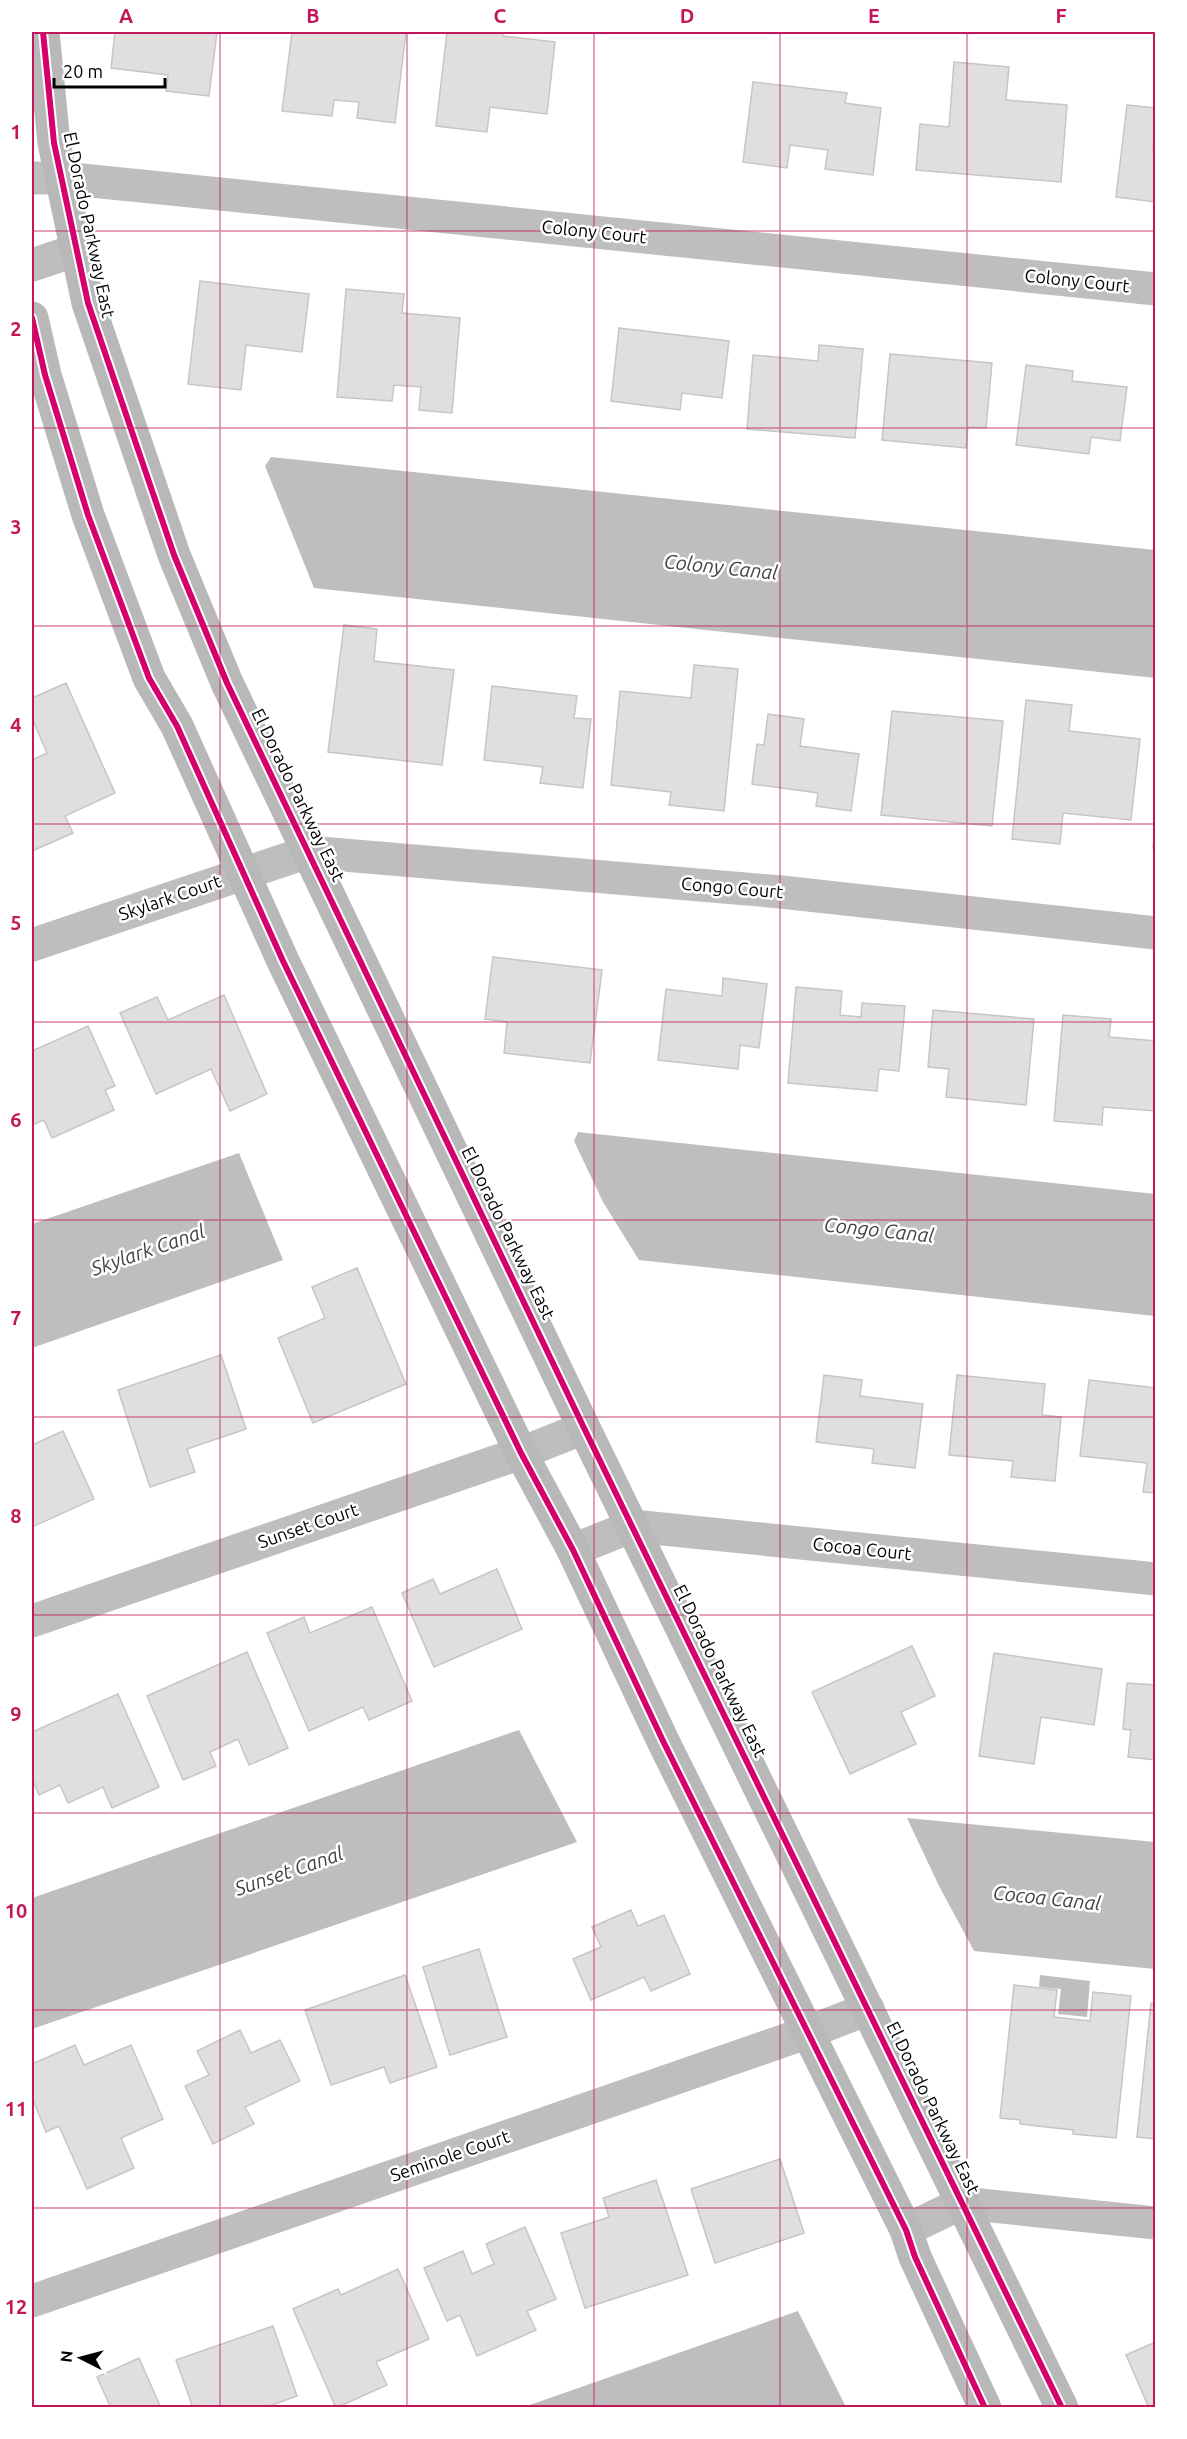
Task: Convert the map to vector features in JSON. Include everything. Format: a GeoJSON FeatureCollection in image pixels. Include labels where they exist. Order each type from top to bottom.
{"type":"FeatureCollection","features":[{"type":"Feature","properties":{"kind":"street","name":"El Dorado Parkway East"},"geometry":{"type":"LineString","coordinates":[[43,32],[54,143],[47,178],[76,250],[88,303],[174,555],[227,683],[584,1428],[1062,2408]]}},
{"type":"Feature","properties":{"kind":"street","name":"Colony Court"},"geometry":{"type":"LineString","coordinates":[[47,178],[1155,289]]}},
{"type":"Feature","properties":{"kind":"street"},"geometry":{"type":"LineString","coordinates":[[32,265],[76,250]]}},
{"type":"Feature","properties":{"kind":"street"},"geometry":{"type":"LineString","coordinates":[[32,318],[45,375],[88,515],[149,678],[177,726],[243,873],[521,1453],[573,1550],[663,1741],[806,2033],[906,2230],[915,2257],[985,2408]]}},
{"type":"Feature","properties":{"kind":"street","name":"Skylark Court"},"geometry":{"type":"LineString","coordinates":[[32,945],[308,852]]}},
{"type":"Feature","properties":{"kind":"street","name":"Congo Court"},"geometry":{"type":"LineString","coordinates":[[308,852],[781,892],[1155,933]]}},
{"type":"Feature","properties":{"kind":"street","name":"Sunset Court"},"geometry":{"type":"LineString","coordinates":[[32,1622],[521,1453],[584,1428]]}},
{"type":"Feature","properties":{"kind":"street","name":"Cocoa Court"},"geometry":{"type":"LineString","coordinates":[[573,1550],[633,1526],[1155,1579]]}},
{"type":"Feature","properties":{"kind":"street","name":"Seminole Court"},"geometry":{"type":"LineString","coordinates":[[32,2301],[806,2033],[868,2009]]}},
{"type":"Feature","properties":{"kind":"street"},"geometry":{"type":"LineString","coordinates":[[906,2230],[962,2203],[1155,2223]]}},
{"type":"Feature","properties":{"kind":"water","name":"Colony Canal"},"geometry":{"type":"Polygon","coordinates":[[[271,457],[1155,550],[1155,678],[314,588],[265,466],[271,457]]]}},
{"type":"Feature","properties":{"kind":"water","name":"Congo Canal"},"geometry":{"type":"Polygon","coordinates":[[[578,1132],[1155,1194],[1155,1316],[639,1260],[603,1202],[574,1141],[578,1132]]]}},
{"type":"Feature","properties":{"kind":"water","name":"Skylark Canal"},"geometry":{"type":"Polygon","coordinates":[[[239,1153],[283,1260],[32,1348],[32,1224],[239,1153]]]}},
{"type":"Feature","properties":{"kind":"water","name":"Sunset Canal"},"geometry":{"type":"Polygon","coordinates":[[[519,1730],[577,1842],[32,2029],[32,1898],[519,1730]]]}},
{"type":"Feature","properties":{"kind":"water","name":"Cocoa Canal"},"geometry":{"type":"Polygon","coordinates":[[[907,1818],[1155,1842],[1155,1969],[974,1951],[939,1886],[907,1818]]]}},
{"type":"Feature","properties":{"kind":"water"},"geometry":{"type":"Polygon","coordinates":[[[1040,1975],[1090,1981],[1087,2017],[1058,2014],[1061,1989],[1039,1987],[1040,1975]]]}},
{"type":"Feature","properties":{"kind":"water"},"geometry":{"type":"Polygon","coordinates":[[[798,2311],[846,2407],[524,2407],[798,2311]]]}},
{"type":"Feature","properties":{"kind":"building"},"geometry":{"type":"Polygon","coordinates":[[[115,32],[217,32],[209,96],[166,91],[168,75],[111,68],[115,32]]]}},
{"type":"Feature","properties":{"kind":"building"},"geometry":{"type":"Polygon","coordinates":[[[292,32],[406,32],[395,123],[357,118],[359,102],[334,100],[332,116],[282,111],[292,32]]]}},
{"type":"Feature","properties":{"kind":"building"},"geometry":{"type":"Polygon","coordinates":[[[447,32],[503,32],[503,36],[555,42],[547,114],[490,107],[487,132],[436,126],[447,32]]]}},
{"type":"Feature","properties":{"kind":"building"},"geometry":{"type":"Polygon","coordinates":[[[954,62],[1009,67],[1006,100],[1067,105],[1061,182],[916,170],[920,124],[949,127],[954,62]]]}},
{"type":"Feature","properties":{"kind":"building"},"geometry":{"type":"Polygon","coordinates":[[[753,82],[847,93],[845,103],[881,108],[873,175],[825,169],[828,150],[790,145],[787,168],[743,162],[753,82]]]}},
{"type":"Feature","properties":{"kind":"building"},"geometry":{"type":"Polygon","coordinates":[[[1127,105],[1156,108],[1153,150],[1156,150],[1156,202],[1116,197],[1127,105]]]}},
{"type":"Feature","properties":{"kind":"building"},"geometry":{"type":"Polygon","coordinates":[[[200,281],[309,294],[302,352],[246,345],[241,390],[188,384],[200,281]]]}},
{"type":"Feature","properties":{"kind":"building"},"geometry":{"type":"Polygon","coordinates":[[[346,289],[404,294],[402,313],[460,318],[452,413],[419,410],[421,387],[394,385],[392,401],[337,397],[346,289]]]}},
{"type":"Feature","properties":{"kind":"building"},"geometry":{"type":"Polygon","coordinates":[[[619,328],[729,341],[722,398],[682,393],[680,410],[611,401],[619,328]]]}},
{"type":"Feature","properties":{"kind":"building"},"geometry":{"type":"Polygon","coordinates":[[[819,345],[863,349],[855,438],[747,429],[753,355],[818,361],[819,345]]]}},
{"type":"Feature","properties":{"kind":"building"},"geometry":{"type":"Polygon","coordinates":[[[890,354],[992,363],[986,428],[968,427],[966,448],[882,440],[890,354]]]}},
{"type":"Feature","properties":{"kind":"building"},"geometry":{"type":"Polygon","coordinates":[[[1026,365],[1073,371],[1072,381],[1127,387],[1120,441],[1091,437],[1089,454],[1016,445],[1026,365]]]}},
{"type":"Feature","properties":{"kind":"building"},"geometry":{"type":"Polygon","coordinates":[[[344,625],[377,629],[374,661],[454,670],[442,765],[328,752],[344,625]]]}},
{"type":"Feature","properties":{"kind":"building"},"geometry":{"type":"Polygon","coordinates":[[[694,665],[738,669],[724,811],[669,805],[671,792],[611,785],[620,691],[691,698],[694,665]]]}},
{"type":"Feature","properties":{"kind":"building"},"geometry":{"type":"Polygon","coordinates":[[[66,683],[115,793],[65,816],[73,833],[32,851],[32,760],[47,753],[32,718],[32,698],[66,683]]]}},
{"type":"Feature","properties":{"kind":"building"},"geometry":{"type":"Polygon","coordinates":[[[492,686],[577,696],[574,718],[591,719],[583,788],[540,783],[543,767],[484,760],[492,686]]]}},
{"type":"Feature","properties":{"kind":"building"},"geometry":{"type":"Polygon","coordinates":[[[1026,700],[1072,705],[1069,731],[1140,739],[1131,820],[1063,813],[1060,844],[1012,839],[1026,700]]]}},
{"type":"Feature","properties":{"kind":"building"},"geometry":{"type":"Polygon","coordinates":[[[892,711],[1003,721],[992,826],[881,815],[892,711]]]}},
{"type":"Feature","properties":{"kind":"building"},"geometry":{"type":"Polygon","coordinates":[[[768,714],[804,719],[800,746],[859,754],[851,811],[816,806],[818,793],[752,784],[757,744],[764,745],[768,714]]]}},
{"type":"Feature","properties":{"kind":"building"},"geometry":{"type":"Polygon","coordinates":[[[1156,817],[1156,848],[1153,848],[1156,817]]]}},
{"type":"Feature","properties":{"kind":"building"},"geometry":{"type":"Polygon","coordinates":[[[493,957],[602,970],[590,1063],[504,1053],[507,1022],[485,1019],[493,957]]]}},
{"type":"Feature","properties":{"kind":"building"},"geometry":{"type":"Polygon","coordinates":[[[723,978],[767,984],[759,1048],[740,1045],[738,1069],[658,1060],[666,989],[722,996],[723,978]]]}},
{"type":"Feature","properties":{"kind":"building"},"geometry":{"type":"Polygon","coordinates":[[[796,987],[842,991],[840,1015],[861,1017],[862,1003],[905,1006],[899,1071],[879,1069],[877,1091],[788,1083],[796,987]]]}},
{"type":"Feature","properties":{"kind":"building"},"geometry":{"type":"Polygon","coordinates":[[[224,995],[267,1094],[230,1111],[211,1069],[156,1094],[120,1013],[157,997],[168,1020],[224,995]]]}},
{"type":"Feature","properties":{"kind":"building"},"geometry":{"type":"Polygon","coordinates":[[[933,1010],[1034,1019],[1026,1105],[946,1097],[949,1069],[928,1067],[933,1010]]]}},
{"type":"Feature","properties":{"kind":"building"},"geometry":{"type":"Polygon","coordinates":[[[1063,1015],[1111,1019],[1109,1037],[1156,1041],[1156,1111],[1103,1107],[1102,1125],[1054,1121],[1063,1015]]]}},
{"type":"Feature","properties":{"kind":"building"},"geometry":{"type":"Polygon","coordinates":[[[88,1026],[115,1086],[105,1090],[114,1110],[52,1138],[44,1120],[32,1125],[32,1051],[88,1026]]]}},
{"type":"Feature","properties":{"kind":"building"},"geometry":{"type":"Polygon","coordinates":[[[357,1268],[406,1384],[313,1423],[278,1338],[325,1318],[312,1287],[357,1268]]]}},
{"type":"Feature","properties":{"kind":"building"},"geometry":{"type":"Polygon","coordinates":[[[221,1355],[246,1429],[187,1449],[195,1472],[150,1487],[118,1390],[221,1355]]]}},
{"type":"Feature","properties":{"kind":"building"},"geometry":{"type":"Polygon","coordinates":[[[824,1375],[862,1380],[860,1396],[923,1404],[915,1468],[872,1463],[874,1449],[816,1442],[824,1375]]]}},
{"type":"Feature","properties":{"kind":"building"},"geometry":{"type":"Polygon","coordinates":[[[957,1375],[1045,1384],[1042,1415],[1061,1417],[1055,1481],[1011,1477],[1013,1461],[949,1455],[957,1375]]]}},
{"type":"Feature","properties":{"kind":"building"},"geometry":{"type":"Polygon","coordinates":[[[1089,1380],[1156,1388],[1156,1493],[1143,1492],[1147,1463],[1080,1456],[1089,1380]]]}},
{"type":"Feature","properties":{"kind":"building"},"geometry":{"type":"Polygon","coordinates":[[[63,1431],[94,1499],[32,1527],[32,1445],[63,1431]]]}},
{"type":"Feature","properties":{"kind":"building"},"geometry":{"type":"Polygon","coordinates":[[[497,1569],[522,1629],[434,1667],[402,1593],[433,1579],[440,1594],[497,1569]]]}},
{"type":"Feature","properties":{"kind":"building"},"geometry":{"type":"Polygon","coordinates":[[[372,1607],[412,1701],[369,1720],[363,1707],[309,1731],[267,1633],[304,1617],[310,1633],[372,1607]]]}},
{"type":"Feature","properties":{"kind":"building"},"geometry":{"type":"Polygon","coordinates":[[[912,1646],[935,1696],[901,1712],[916,1744],[850,1774],[812,1692],[912,1646]]]}},
{"type":"Feature","properties":{"kind":"building"},"geometry":{"type":"Polygon","coordinates":[[[247,1652],[288,1748],[249,1765],[238,1739],[210,1752],[216,1766],[183,1780],[147,1696],[247,1652]]]}},
{"type":"Feature","properties":{"kind":"building"},"geometry":{"type":"Polygon","coordinates":[[[994,1653],[1102,1669],[1094,1725],[1041,1717],[1034,1764],[979,1756],[994,1653]]]}},
{"type":"Feature","properties":{"kind":"building"},"geometry":{"type":"Polygon","coordinates":[[[1127,1683],[1156,1685],[1156,1760],[1128,1757],[1131,1730],[1123,1729],[1127,1683]]]}},
{"type":"Feature","properties":{"kind":"building"},"geometry":{"type":"Polygon","coordinates":[[[118,1694],[159,1787],[112,1808],[103,1787],[68,1803],[60,1785],[39,1795],[32,1778],[32,1732],[118,1694]]]}},
{"type":"Feature","properties":{"kind":"building"},"geometry":{"type":"Polygon","coordinates":[[[631,1910],[638,1926],[664,1915],[690,1974],[651,1991],[644,1977],[591,2000],[573,1959],[601,1947],[592,1927],[631,1910]]]}},
{"type":"Feature","properties":{"kind":"building"},"geometry":{"type":"Polygon","coordinates":[[[479,1949],[507,2037],[450,2055],[423,1967],[479,1949]]]}},
{"type":"Feature","properties":{"kind":"building"},"geometry":{"type":"Polygon","coordinates":[[[405,1975],[437,2067],[390,2083],[384,2067],[331,2085],[305,2010],[405,1975]]]}},
{"type":"Feature","properties":{"kind":"building"},"geometry":{"type":"Polygon","coordinates":[[[1014,1985],[1057,1990],[1054,2017],[1090,2021],[1093,1992],[1131,1996],[1116,2138],[1073,2134],[1073,2130],[1020,2124],[1020,2120],[1000,2118],[1014,1985]]]}},
{"type":"Feature","properties":{"kind":"building"},"geometry":{"type":"Polygon","coordinates":[[[1151,2003],[1156,2003],[1156,2139],[1137,2137],[1151,2003]]]}},
{"type":"Feature","properties":{"kind":"building"},"geometry":{"type":"Polygon","coordinates":[[[240,2030],[251,2053],[280,2040],[300,2081],[245,2107],[254,2124],[213,2144],[185,2086],[209,2075],[197,2051],[240,2030]]]}},
{"type":"Feature","properties":{"kind":"building"},"geometry":{"type":"Polygon","coordinates":[[[75,2045],[84,2065],[131,2045],[163,2119],[121,2138],[134,2168],[87,2189],[59,2126],[46,2132],[32,2097],[32,2064],[75,2045]]]}},
{"type":"Feature","properties":{"kind":"building"},"geometry":{"type":"Polygon","coordinates":[[[780,2159],[804,2233],[715,2263],[691,2189],[780,2159]]]}},
{"type":"Feature","properties":{"kind":"building"},"geometry":{"type":"Polygon","coordinates":[[[656,2180],[688,2275],[585,2308],[561,2233],[609,2217],[603,2198],[656,2180]]]}},
{"type":"Feature","properties":{"kind":"building"},"geometry":{"type":"Polygon","coordinates":[[[525,2227],[556,2299],[527,2311],[536,2330],[477,2356],[460,2315],[447,2321],[424,2268],[463,2251],[472,2274],[494,2264],[486,2244],[525,2227]]]}},
{"type":"Feature","properties":{"kind":"building"},"geometry":{"type":"Polygon","coordinates":[[[398,2269],[429,2339],[376,2362],[387,2385],[336,2408],[293,2309],[338,2289],[341,2295],[398,2269]]]}},
{"type":"Feature","properties":{"kind":"building"},"geometry":{"type":"Polygon","coordinates":[[[273,2326],[297,2396],[264,2408],[193,2408],[176,2360],[273,2326]]]}},
{"type":"Feature","properties":{"kind":"building"},"geometry":{"type":"Polygon","coordinates":[[[1156,2342],[1156,2408],[1149,2408],[1126,2355],[1156,2342]]]}},
{"type":"Feature","properties":{"kind":"building"},"geometry":{"type":"Polygon","coordinates":[[[139,2358],[161,2408],[111,2408],[97,2377],[139,2358]]]}},
{"type":"Feature","properties":{"kind":"cycle path"},"geometry":{"type":"LineString","coordinates":[[43,32],[54,143],[88,303],[174,555],[227,683],[584,1428],[1062,2408]]}},
{"type":"Feature","properties":{"kind":"cycle path"},"geometry":{"type":"LineString","coordinates":[[32,318],[45,375],[88,515],[149,678],[177,726],[283,961],[521,1453],[573,1550],[663,1741],[906,2230],[915,2257],[985,2408]]}}]}
